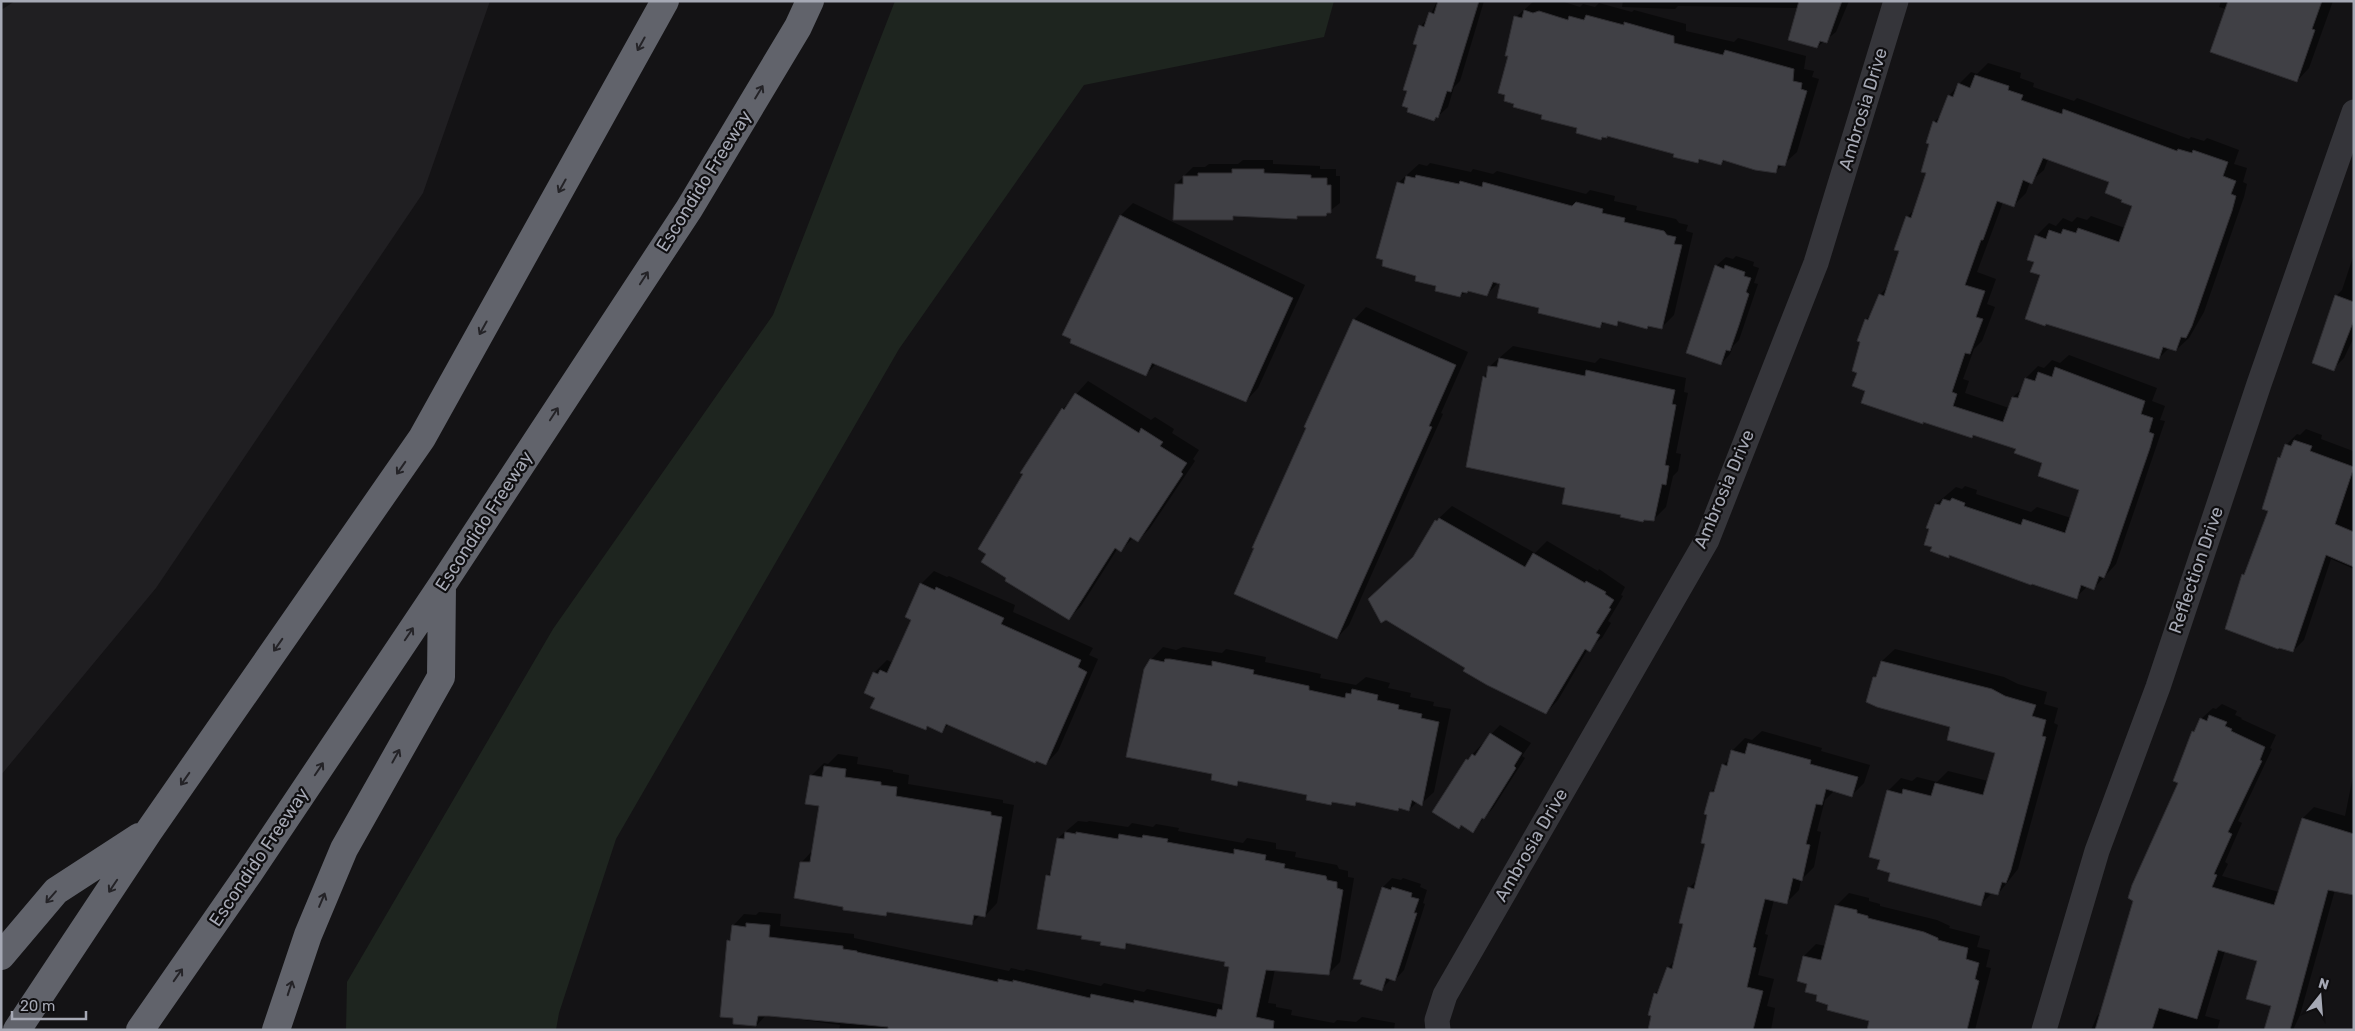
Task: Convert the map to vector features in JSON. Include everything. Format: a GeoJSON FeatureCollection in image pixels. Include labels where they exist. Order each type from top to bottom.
{"type":"FeatureCollection","features":[{"type":"Feature","properties":{"kind":"highway"},"geometry":{"type":"LineString","coordinates":[[18,1030],[149,831],[422,438],[665,1]]}},
{"type":"Feature","properties":{"kind":"highway","name":"Escondido Freeway"},"geometry":{"type":"LineString","coordinates":[[140,1030],[249,873],[442,585],[689,209],[798,27],[810,1]]}},
{"type":"Feature","properties":{"kind":"highway"},"geometry":{"type":"LineString","coordinates":[[276,1030],[308,935],[344,849],[441,677],[442,585]]}},
{"type":"Feature","properties":{"kind":"highway"},"geometry":{"type":"LineString","coordinates":[[1,956],[56,891],[149,831]]}},
{"type":"Feature","properties":{"kind":"street","name":"Ambrosia Drive"},"geometry":{"type":"LineString","coordinates":[[1438,1030],[1437,1020],[1445,995],[1706,540],[1816,263],[1896,1]]}},
{"type":"Feature","properties":{"kind":"street","name":"Reflection Drive"},"geometry":{"type":"LineString","coordinates":[[2044,1030],[2097,851],[2158,687],[2259,384],[2354,112]]}},
{"type":"Feature","properties":{"kind":"shaded area"},"geometry":{"type":"Polygon","coordinates":[[[15,1],[490,1],[423,193],[156,588],[1,775],[1,10],[15,1]]]}},
{"type":"Feature","properties":{"kind":"shaded area"},"geometry":{"type":"Polygon","coordinates":[[[895,1],[1334,1],[1324,37],[1084,85],[899,349],[616,839],[559,1013],[556,1030],[346,1030],[347,982],[553,629],[773,315],[895,1]]]}},
{"type":"Feature","properties":{"kind":"building"},"geometry":{"type":"Polygon","coordinates":[[[1438,1],[1479,1],[1451,92],[1447,91],[1438,118],[1436,117],[1434,121],[1407,112],[1408,108],[1402,106],[1407,91],[1403,90],[1417,45],[1413,44],[1419,25],[1424,27],[1429,12],[1434,14],[1438,1]]]}},
{"type":"Feature","properties":{"kind":"building"},"geometry":{"type":"Polygon","coordinates":[[[1799,1],[1842,1],[1827,43],[1820,41],[1817,48],[1788,40],[1799,1]]]}},
{"type":"Feature","properties":{"kind":"building"},"geometry":{"type":"Polygon","coordinates":[[[2228,1],[2322,1],[2312,29],[2315,30],[2297,82],[2210,52],[2228,1]]]}},
{"type":"Feature","properties":{"kind":"building"},"geometry":{"type":"Polygon","coordinates":[[[1524,10],[1533,13],[1539,11],[1568,20],[1569,16],[1584,20],[1586,15],[1624,25],[1624,22],[1674,36],[1674,43],[1723,55],[1725,50],[1794,69],[1793,81],[1802,83],[1801,89],[1807,91],[1785,166],[1778,165],[1776,173],[1755,170],[1723,160],[1721,165],[1699,159],[1698,163],[1673,157],[1674,154],[1607,136],[1607,138],[1602,137],[1601,140],[1576,133],[1577,128],[1541,119],[1542,115],[1513,107],[1514,104],[1504,101],[1505,95],[1498,93],[1508,56],[1505,56],[1514,16],[1522,18],[1524,10]]]}},
{"type":"Feature","properties":{"kind":"building"},"geometry":{"type":"Polygon","coordinates":[[[1975,75],[2009,86],[2008,90],[2023,95],[2021,100],[2062,114],[2063,109],[2177,151],[2178,149],[2192,153],[2193,150],[2228,162],[2223,176],[2236,181],[2231,194],[2236,196],[2232,211],[2192,326],[2186,338],[2181,337],[2176,351],[2163,347],[2159,359],[2025,319],[2040,275],[2030,272],[2034,262],[2027,260],[2035,235],[2046,239],[2049,230],[2061,234],[2063,229],[2076,233],[2078,228],[2119,242],[2132,206],[2105,193],[2109,182],[2043,158],[2032,184],[2023,180],[2014,207],[1997,201],[1983,240],[1981,240],[1965,285],[1985,291],[1976,317],[1983,319],[1970,354],[1965,353],[1952,392],[1957,394],[1953,406],[2003,422],[2012,397],[2018,398],[2025,378],[2035,381],[2038,372],[2052,377],[2055,367],[2145,401],[2141,414],[2153,418],[2149,432],[2154,434],[2150,448],[2110,564],[2104,578],[2099,576],[2094,590],[2081,585],[2077,599],[2031,585],[1949,555],[1949,558],[1930,551],[1932,547],[1924,545],[1929,529],[1926,528],[1935,504],[1940,505],[1943,499],[1950,501],[1952,498],[1965,503],[1964,506],[2021,525],[2023,519],[2065,533],[2079,490],[2038,476],[2042,463],[2014,453],[2016,449],[1973,435],[1972,438],[1923,422],[1923,424],[1861,403],[1865,391],[1852,386],[1857,373],[1852,371],[1860,342],[1857,341],[1865,319],[1868,320],[1879,294],[1884,296],[1899,251],[1894,250],[1906,216],[1911,218],[1926,173],[1921,172],[1929,144],[1926,143],[1933,121],[1937,123],[1948,95],[1953,97],[1958,83],[1970,88],[1975,75]]]}},
{"type":"Feature","properties":{"kind":"building"},"geometry":{"type":"Polygon","coordinates":[[[1232,169],[1264,169],[1264,173],[1311,175],[1311,178],[1327,178],[1327,185],[1331,185],[1331,213],[1327,213],[1326,216],[1297,216],[1297,219],[1233,216],[1233,220],[1173,220],[1175,184],[1183,184],[1183,176],[1198,176],[1198,173],[1232,173],[1232,169]]]}},
{"type":"Feature","properties":{"kind":"building"},"geometry":{"type":"Polygon","coordinates":[[[1416,175],[1459,184],[1460,181],[1482,187],[1483,182],[1572,206],[1576,202],[1603,209],[1602,213],[1625,218],[1624,222],[1664,231],[1667,235],[1676,237],[1674,244],[1682,245],[1662,329],[1648,326],[1647,329],[1618,321],[1617,326],[1602,322],[1600,328],[1538,313],[1539,308],[1497,298],[1500,284],[1493,282],[1487,296],[1468,291],[1467,293],[1462,292],[1460,297],[1435,291],[1436,286],[1415,281],[1416,276],[1382,266],[1383,260],[1376,258],[1397,182],[1404,184],[1406,176],[1415,178],[1416,175]]]}},
{"type":"Feature","properties":{"kind":"building"},"geometry":{"type":"Polygon","coordinates":[[[1120,215],[1293,298],[1246,402],[1152,363],[1146,376],[1070,343],[1071,339],[1062,335],[1120,215]]]}},
{"type":"Feature","properties":{"kind":"building"},"geometry":{"type":"Polygon","coordinates":[[[1715,265],[1724,269],[1725,265],[1745,272],[1744,276],[1751,278],[1746,292],[1749,294],[1739,325],[1730,351],[1726,350],[1721,365],[1686,353],[1715,265]]]}},
{"type":"Feature","properties":{"kind":"building"},"geometry":{"type":"Polygon","coordinates":[[[2335,295],[2354,302],[2354,320],[2334,371],[2312,363],[2335,295]]]}},
{"type":"Feature","properties":{"kind":"building"},"geometry":{"type":"Polygon","coordinates":[[[1353,319],[1456,365],[1429,426],[1432,427],[1337,639],[1234,594],[1254,548],[1252,548],[1306,428],[1304,427],[1353,319]]]}},
{"type":"Feature","properties":{"kind":"building"},"geometry":{"type":"Polygon","coordinates":[[[1499,358],[1585,376],[1586,370],[1675,390],[1672,404],[1676,405],[1665,465],[1669,466],[1666,485],[1662,484],[1654,521],[1644,520],[1643,522],[1620,517],[1621,515],[1562,504],[1565,488],[1466,467],[1483,376],[1486,378],[1488,366],[1497,367],[1499,358]]]}},
{"type":"Feature","properties":{"kind":"building"},"geometry":{"type":"Polygon","coordinates":[[[1075,393],[1139,433],[1141,428],[1163,442],[1160,446],[1187,463],[1181,472],[1183,474],[1138,542],[1130,537],[1121,552],[1115,548],[1069,620],[1005,581],[1006,578],[981,562],[986,554],[978,549],[1023,474],[1020,473],[1062,408],[1064,410],[1075,393]]]}},
{"type":"Feature","properties":{"kind":"building"},"geometry":{"type":"Polygon","coordinates":[[[2294,440],[2312,446],[2310,451],[2354,467],[2335,524],[2354,532],[2354,567],[2326,555],[2293,652],[2278,649],[2225,629],[2242,574],[2244,575],[2268,511],[2262,509],[2278,457],[2280,458],[2285,444],[2291,446],[2294,440]]]}},
{"type":"Feature","properties":{"kind":"building"},"geometry":{"type":"Polygon","coordinates":[[[1439,518],[1525,567],[1533,553],[1585,583],[1586,581],[1606,592],[1605,594],[1614,600],[1609,608],[1611,609],[1596,633],[1600,635],[1590,652],[1585,649],[1546,714],[1463,671],[1465,668],[1386,620],[1381,623],[1368,599],[1413,557],[1435,520],[1437,521],[1439,518]]]}},
{"type":"Feature","properties":{"kind":"building"},"geometry":{"type":"Polygon","coordinates":[[[920,583],[935,590],[936,587],[1004,618],[1001,624],[1081,660],[1078,667],[1087,672],[1046,765],[1036,761],[1035,763],[946,724],[942,733],[927,726],[926,730],[870,708],[875,698],[864,693],[873,672],[878,674],[880,670],[887,673],[911,620],[905,617],[920,583]]]}},
{"type":"Feature","properties":{"kind":"building"},"geometry":{"type":"Polygon","coordinates":[[[1150,659],[1164,662],[1165,659],[1170,659],[1212,666],[1212,661],[1254,670],[1253,674],[1309,686],[1309,690],[1345,698],[1346,693],[1351,694],[1352,689],[1378,695],[1377,700],[1399,705],[1398,709],[1422,714],[1421,718],[1439,722],[1422,806],[1412,800],[1409,811],[1399,808],[1398,811],[1356,802],[1355,806],[1332,802],[1331,805],[1306,800],[1307,795],[1238,781],[1237,786],[1211,780],[1212,774],[1126,757],[1144,669],[1150,659]]]}},
{"type":"Feature","properties":{"kind":"building"},"geometry":{"type":"Polygon","coordinates":[[[1881,661],[1992,689],[2005,696],[2036,705],[2032,716],[2046,720],[2042,736],[2046,737],[2011,870],[2006,883],[2002,882],[1998,895],[1985,892],[1981,906],[1888,881],[1890,873],[1877,869],[1880,860],[1869,857],[1887,790],[1902,794],[1903,789],[1931,796],[1935,783],[1983,795],[1995,753],[1947,740],[1950,727],[1877,707],[1866,702],[1873,677],[1876,677],[1881,661]]]}},
{"type":"Feature","properties":{"kind":"building"},"geometry":{"type":"Polygon","coordinates":[[[2209,715],[2227,722],[2225,726],[2232,729],[2231,731],[2265,747],[2260,760],[2262,761],[2228,832],[2232,834],[2214,874],[2217,875],[2212,887],[2274,905],[2302,818],[2354,834],[2354,895],[2328,890],[2290,1030],[2264,1030],[2271,1006],[2246,999],[2257,961],[2218,950],[2197,1019],[2159,1008],[2152,1030],[2095,1030],[2133,901],[2128,898],[2132,885],[2178,783],[2173,781],[2192,731],[2194,732],[2200,718],[2207,721],[2209,715]]]}},
{"type":"Feature","properties":{"kind":"building"},"geometry":{"type":"Polygon","coordinates":[[[1490,733],[1522,753],[1514,766],[1516,768],[1473,833],[1461,825],[1459,829],[1432,812],[1466,759],[1468,760],[1472,754],[1475,756],[1490,733]]]}},
{"type":"Feature","properties":{"kind":"building"},"geometry":{"type":"Polygon","coordinates":[[[1748,743],[1811,760],[1810,764],[1858,777],[1852,797],[1826,789],[1822,805],[1816,804],[1806,844],[1810,845],[1802,881],[1793,878],[1787,904],[1765,899],[1753,947],[1756,948],[1747,987],[1763,991],[1753,1030],[1648,1030],[1651,1016],[1648,1015],[1654,993],[1657,994],[1667,967],[1672,969],[1683,924],[1679,923],[1688,887],[1694,889],[1705,844],[1701,843],[1707,815],[1704,814],[1710,792],[1714,792],[1722,764],[1727,766],[1731,750],[1745,754],[1748,743]]]}},
{"type":"Feature","properties":{"kind":"building"},"geometry":{"type":"Polygon","coordinates":[[[824,766],[846,769],[845,777],[881,782],[881,785],[897,787],[896,796],[991,812],[991,815],[1002,817],[985,917],[974,915],[972,925],[887,912],[886,916],[843,910],[843,907],[794,898],[800,862],[810,862],[819,806],[805,804],[810,775],[822,777],[824,766]]]}},
{"type":"Feature","properties":{"kind":"building"},"geometry":{"type":"Polygon","coordinates":[[[1065,832],[1118,839],[1119,834],[1142,838],[1143,835],[1168,839],[1167,842],[1234,854],[1234,849],[1266,855],[1265,860],[1285,864],[1284,868],[1326,876],[1327,880],[1337,882],[1337,888],[1343,890],[1329,975],[1266,970],[1256,1017],[1274,1021],[1273,1030],[888,1030],[888,1027],[769,1016],[758,1016],[756,1026],[733,1024],[733,1018],[720,1017],[727,940],[730,941],[732,925],[746,927],[746,923],[770,925],[769,937],[843,946],[843,949],[998,982],[998,979],[1013,982],[1013,980],[1090,998],[1091,994],[1134,1003],[1134,1000],[1216,1017],[1218,1009],[1222,1010],[1229,967],[1224,966],[1225,962],[1126,943],[1125,949],[1100,945],[1101,942],[1081,939],[1082,936],[1037,929],[1046,875],[1050,876],[1057,838],[1064,839],[1065,832]]]}},
{"type":"Feature","properties":{"kind":"building"},"geometry":{"type":"Polygon","coordinates":[[[1382,887],[1391,890],[1392,887],[1412,893],[1411,897],[1419,899],[1414,913],[1417,913],[1395,981],[1386,978],[1382,991],[1360,984],[1362,980],[1353,979],[1382,887]]]}},
{"type":"Feature","properties":{"kind":"building"},"geometry":{"type":"Polygon","coordinates":[[[1835,905],[1857,910],[1857,913],[1868,916],[1868,918],[1924,932],[1938,938],[1938,940],[1968,948],[1966,959],[1979,963],[1975,979],[1979,981],[1967,1030],[1867,1030],[1869,1021],[1827,1010],[1828,1005],[1816,1001],[1817,995],[1805,992],[1807,984],[1797,981],[1803,956],[1821,960],[1835,905]]]}}]}
